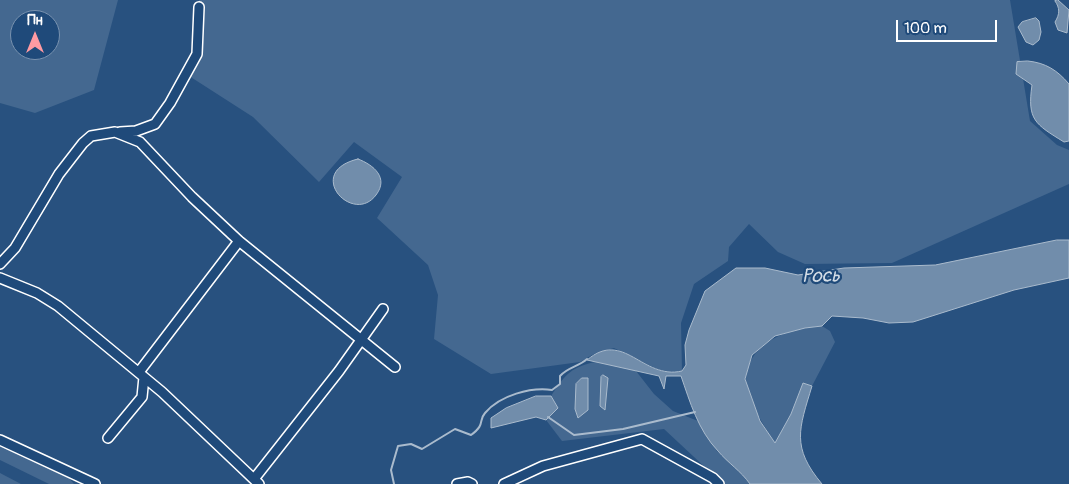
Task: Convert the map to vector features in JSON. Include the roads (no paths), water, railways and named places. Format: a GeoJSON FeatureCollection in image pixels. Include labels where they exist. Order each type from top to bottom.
{"type":"FeatureCollection","features":[{"type":"Feature","properties":{"kind":"street"},"geometry":{"type":"LineString","coordinates":[[0,264],[15,248],[59,174],[83,143],[91,136],[136,131],[155,124],[170,103],[198,54],[199,7]]}},
{"type":"Feature","properties":{"kind":"street"},"geometry":{"type":"LineString","coordinates":[[115,132],[140,142],[192,197],[239,241],[359,340],[395,367]]}},
{"type":"Feature","properties":{"kind":"street"},"geometry":{"type":"LineString","coordinates":[[108,438],[142,397],[142,375],[239,241]]}},
{"type":"Feature","properties":{"kind":"street"},"geometry":{"type":"LineString","coordinates":[[0,278],[37,293],[58,306],[142,375],[256,482],[339,372],[359,340],[383,309]]}},
{"type":"Feature","properties":{"kind":"street"},"geometry":{"type":"LineString","coordinates":[[504,484],[543,466],[642,439],[713,478],[720,484]]}},
{"type":"Feature","properties":{"kind":"street"},"geometry":{"type":"LineString","coordinates":[[0,440],[94,484]]}},
{"type":"Feature","properties":{"kind":"street"},"geometry":{"type":"LineString","coordinates":[[457,484],[468,482],[472,484]]}},
{"type":"Feature","properties":{"kind":"water"},"geometry":{"type":"Polygon","coordinates":[[[1058,0],[1069,10],[1067,33],[1058,30],[1055,22],[1059,11],[1055,1],[1058,0]]]}},
{"type":"Feature","properties":{"kind":"water"},"geometry":{"type":"Polygon","coordinates":[[[1036,18],[1039,21],[1041,32],[1039,40],[1033,45],[1026,42],[1018,27],[1022,22],[1036,18]]]}},
{"type":"Feature","properties":{"kind":"water"},"geometry":{"type":"Polygon","coordinates":[[[1017,62],[1040,63],[1051,68],[1069,84],[1069,141],[1064,142],[1054,136],[1035,120],[1031,106],[1032,85],[1016,74],[1017,62]]]}},
{"type":"Feature","properties":{"kind":"water"},"geometry":{"type":"Polygon","coordinates":[[[358,159],[378,173],[381,183],[376,195],[366,203],[356,204],[346,201],[338,194],[333,184],[334,174],[342,166],[358,159]]]}},
{"type":"Feature","properties":{"kind":"water","name":"Рось"},"geometry":{"type":"Polygon","coordinates":[[[1057,240],[1069,240],[1069,278],[1014,290],[913,322],[889,323],[863,318],[832,316],[822,326],[805,328],[775,336],[752,355],[745,379],[760,421],[775,443],[791,414],[803,383],[812,386],[801,426],[802,448],[812,471],[822,484],[750,484],[711,443],[705,434],[695,415],[681,376],[666,376],[664,389],[659,376],[587,360],[600,352],[612,350],[623,352],[655,369],[668,372],[682,371],[686,365],[685,345],[689,330],[705,291],[736,268],[765,268],[798,275],[844,268],[935,265],[1057,240]]]}},
{"type":"Feature","properties":{"kind":"water"},"geometry":{"type":"Polygon","coordinates":[[[603,375],[608,378],[605,410],[600,406],[601,377],[603,375]]]}},
{"type":"Feature","properties":{"kind":"water"},"geometry":{"type":"Polygon","coordinates":[[[582,378],[588,378],[588,410],[578,418],[575,409],[576,384],[582,378]]]}},
{"type":"Feature","properties":{"kind":"water"},"geometry":{"type":"Polygon","coordinates":[[[536,396],[551,396],[558,408],[546,420],[536,417],[491,428],[491,418],[506,408],[536,396]]]}},
{"type":"Feature","properties":{"kind":"waterway"},"geometry":{"type":"LineString","coordinates":[[394,484],[391,470],[398,446],[411,444],[422,449],[455,429],[471,435],[479,428],[485,413],[499,401],[526,391],[552,390],[560,384],[560,376],[563,373],[587,359]]}},
{"type":"Feature","properties":{"kind":"waterway"},"geometry":{"type":"LineString","coordinates":[[548,417],[574,435],[623,429],[695,412]]}}]}
